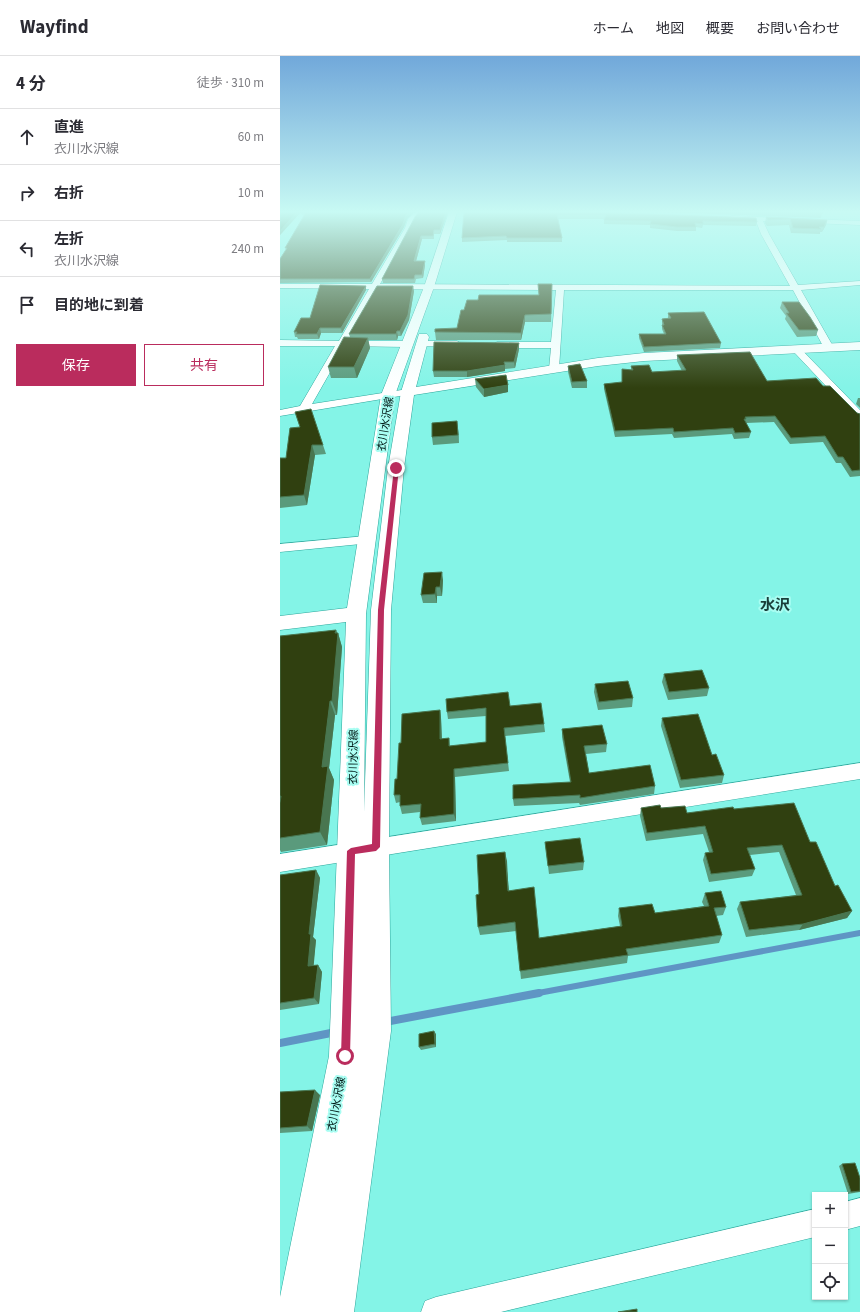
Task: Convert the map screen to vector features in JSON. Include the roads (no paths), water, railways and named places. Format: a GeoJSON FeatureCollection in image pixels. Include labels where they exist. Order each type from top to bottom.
{"type":"FeatureCollection","features":[{"type":"Feature","properties":{"kind":"main road","name":"衣川水沢線"},"geometry":{"type":"LineString","coordinates":[[433,287],[437,271]]}},
{"type":"Feature","properties":{"kind":"main road","name":"衣川水沢線"},"geometry":{"type":"LineString","coordinates":[[297,1312],[345,1056],[356,614],[366,540],[378,469],[398,393],[439,271]]}},
{"type":"Feature","properties":{"kind":"main road"},"geometry":{"type":"LineString","coordinates":[[398,393],[554,369],[667,355],[860,346]]}},
{"type":"Feature","properties":{"kind":"main road","name":"衣川水沢線"},"geometry":{"type":"LineString","coordinates":[[334,1312],[375,1031],[376,847],[381,610],[396,468],[398,393]]}},
{"type":"Feature","properties":{"kind":"main road"},"geometry":{"type":"LineString","coordinates":[[280,623],[356,614]]}},
{"type":"Feature","properties":{"kind":"street"},"geometry":{"type":"LineString","coordinates":[[304,409],[384,271]]}},
{"type":"Feature","properties":{"kind":"street"},"geometry":{"type":"LineString","coordinates":[[786,271],[829,348]]}},
{"type":"Feature","properties":{"kind":"street"},"geometry":{"type":"LineString","coordinates":[[280,286],[796,288],[860,284]]}},
{"type":"Feature","properties":{"kind":"street"},"geometry":{"type":"LineString","coordinates":[[554,369],[560,287]]}},
{"type":"Feature","properties":{"kind":"street"},"geometry":{"type":"LineString","coordinates":[[280,343],[468,344]]}},
{"type":"Feature","properties":{"kind":"street"},"geometry":{"type":"LineString","coordinates":[[484,344],[555,345]]}},
{"type":"Feature","properties":{"kind":"street"},"geometry":{"type":"LineString","coordinates":[[796,349],[860,416]]}},
{"type":"Feature","properties":{"kind":"street"},"geometry":{"type":"LineString","coordinates":[[280,413],[398,393]]}},
{"type":"Feature","properties":{"kind":"street"},"geometry":{"type":"LineString","coordinates":[[280,548],[366,540]]}},
{"type":"Feature","properties":{"kind":"street"},"geometry":{"type":"LineString","coordinates":[[280,863],[860,771]]}},
{"type":"Feature","properties":{"kind":"street"},"geometry":{"type":"LineString","coordinates":[[848,1215],[860,1212]]}},
{"type":"Feature","properties":{"kind":"street"},"geometry":{"type":"LineString","coordinates":[[436,1312],[812,1224]]}},
{"type":"Feature","properties":{"kind":"waterway"},"geometry":{"type":"LineString","coordinates":[[533,994],[860,933]]}},
{"type":"Feature","properties":{"kind":"waterway"},"geometry":{"type":"LineString","coordinates":[[385,1022],[539,993]]}},
{"type":"Feature","properties":{"kind":"waterway"},"geometry":{"type":"LineString","coordinates":[[280,1043],[336,1032]]}},
{"type":"Feature","properties":{"kind":"district","name":"水沢"},"geometry":{"type":"Point","coordinates":[775,605]}}]}
